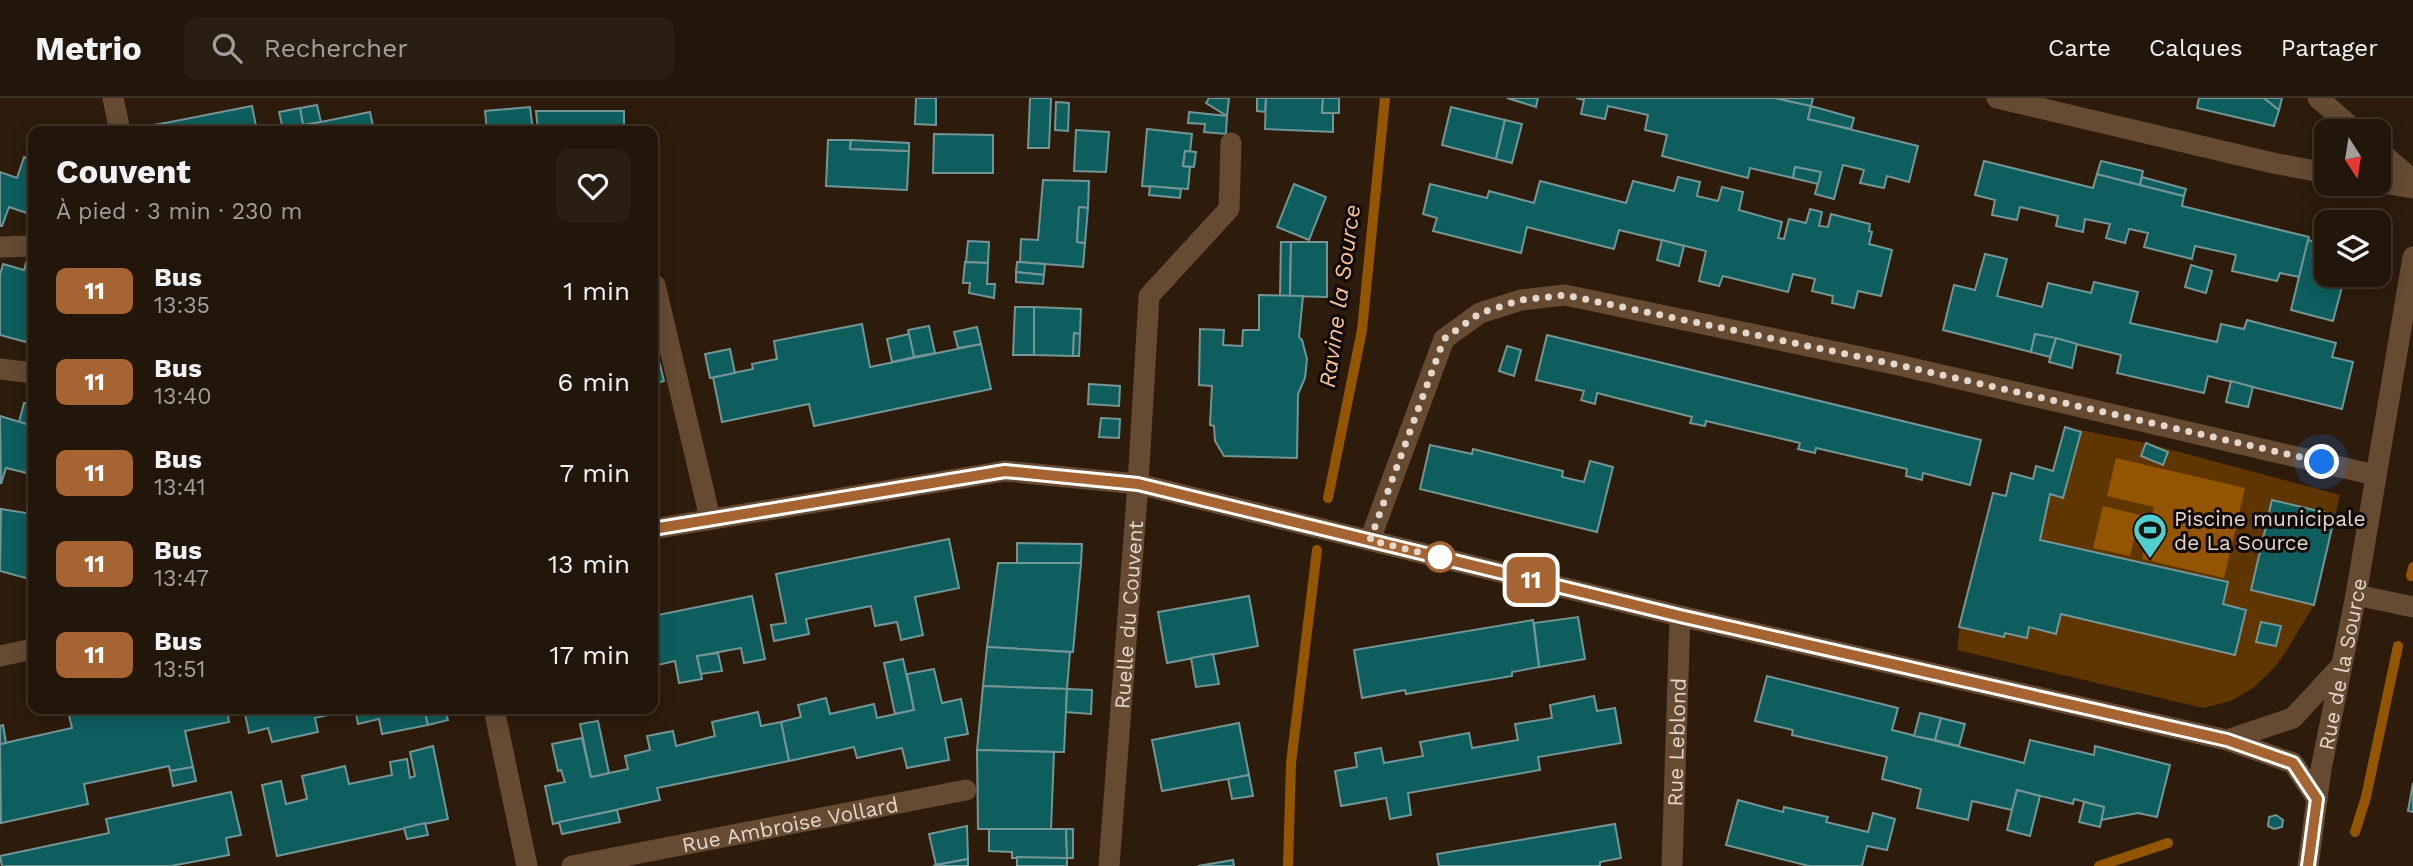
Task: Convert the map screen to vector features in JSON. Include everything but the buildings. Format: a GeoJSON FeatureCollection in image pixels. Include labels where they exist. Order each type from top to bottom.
{"type":"FeatureCollection","features":[{"type":"Feature","properties":{"kind":"street"},"geometry":{"type":"LineString","coordinates":[[113,98],[119,126]]}},
{"type":"Feature","properties":{"kind":"street"},"geometry":{"type":"LineString","coordinates":[[1997,98],[2314,171]]}},
{"type":"Feature","properties":{"kind":"street"},"geometry":{"type":"LineString","coordinates":[[2318,98],[2342,119]]}},
{"type":"Feature","properties":{"kind":"street","name":"Ruelle du Couvent"},"geometry":{"type":"LineString","coordinates":[[1109,866],[1138,484],[1149,296],[1229,209],[1231,143]]}},
{"type":"Feature","properties":{"kind":"street"},"geometry":{"type":"LineString","coordinates":[[2391,161],[2413,180]]}},
{"type":"Feature","properties":{"kind":"street"},"geometry":{"type":"LineString","coordinates":[[2391,184],[2413,188]]}},
{"type":"Feature","properties":{"kind":"street"},"geometry":{"type":"LineString","coordinates":[[0,247],[28,246]]}},
{"type":"Feature","properties":{"kind":"street","name":"Rue de la Source"},"geometry":{"type":"LineString","coordinates":[[2308,866],[2328,734],[2356,595],[2413,257]]}},
{"type":"Feature","properties":{"kind":"street"},"geometry":{"type":"LineString","coordinates":[[1370,540],[1444,339],[1480,313],[1521,300],[1565,295],[1894,364],[2375,475]]}},
{"type":"Feature","properties":{"kind":"street"},"geometry":{"type":"LineString","coordinates":[[658,298],[710,518]]}},
{"type":"Feature","properties":{"kind":"street"},"geometry":{"type":"LineString","coordinates":[[0,369],[28,372]]}},
{"type":"Feature","properties":{"kind":"street"},"geometry":{"type":"LineString","coordinates":[[658,528],[1005,471],[1138,484],[1680,616],[2227,740],[2293,763],[2317,799]]}},
{"type":"Feature","properties":{"kind":"street"},"geometry":{"type":"LineString","coordinates":[[2356,595],[2413,607]]}},
{"type":"Feature","properties":{"kind":"street","name":"Rue Leblond"},"geometry":{"type":"LineString","coordinates":[[1672,866],[1680,616]]}},
{"type":"Feature","properties":{"kind":"street"},"geometry":{"type":"LineString","coordinates":[[0,656],[28,650]]}},
{"type":"Feature","properties":{"kind":"street"},"geometry":{"type":"LineString","coordinates":[[2227,740],[2293,718],[2341,666]]}},
{"type":"Feature","properties":{"kind":"street"},"geometry":{"type":"LineString","coordinates":[[495,714],[527,866]]}},
{"type":"Feature","properties":{"kind":"street"},"geometry":{"type":"LineString","coordinates":[[2293,718],[2328,734]]}},
{"type":"Feature","properties":{"kind":"street","name":"Rue Ambroise Vollard"},"geometry":{"type":"LineString","coordinates":[[572,866],[966,790]]}},
{"type":"Feature","properties":{"kind":"shaded area","name":"Piscine municipale de La Source"},"geometry":{"type":"Polygon","coordinates":[[[2065,427],[2146,443],[2340,495],[2314,605],[2275,667],[2253,688],[2231,701],[2203,708],[1957,650],[1962,611],[1993,493],[2006,496],[2011,473],[2033,479],[2036,466],[2053,471],[2065,427]]]}},
{"type":"Feature","properties":{"kind":"shaded area"},"geometry":{"type":"Polygon","coordinates":[[[2116,458],[2245,488],[2224,578],[2142,559],[2154,507],[2107,496],[2116,458]]]}},
{"type":"Feature","properties":{"kind":"shaded area"},"geometry":{"type":"Polygon","coordinates":[[[2103,506],[2140,515],[2130,556],[2093,548],[2103,506]]]}},
{"type":"Feature","properties":{"kind":"waterway","name":"Ravine la Source"},"geometry":{"type":"LineString","coordinates":[[1328,498],[1362,330],[1385,98]]}},
{"type":"Feature","properties":{"kind":"waterway","name":"Ravine la Source"},"geometry":{"type":"LineString","coordinates":[[1288,866],[1291,763],[1317,550]]}},
{"type":"Feature","properties":{"kind":"waterway"},"geometry":{"type":"LineString","coordinates":[[2411,576],[2413,567]]}},
{"type":"Feature","properties":{"kind":"waterway"},"geometry":{"type":"LineString","coordinates":[[2355,832],[2366,797],[2398,646]]}},
{"type":"Feature","properties":{"kind":"waterway"},"geometry":{"type":"LineString","coordinates":[[2099,866],[2168,843]]}},
{"type":"Feature","properties":{"kind":"bus line","name":"11"},"geometry":{"type":"LineString","coordinates":[[658,528],[1005,471],[1138,484],[1680,616],[2227,740],[2293,763],[2317,799],[2308,866]]}},
{"type":"Feature","properties":{"kind":"place","name":"Piscine municipale de La Source"},"geometry":{"type":"Point","coordinates":[2150,560]}},
{"type":"Feature","properties":{"kind":"route"},"geometry":{"type":"LineString","coordinates":[[1440,557],[1447,559],[1370,540],[1444,339],[1480,313],[1521,300],[1565,295],[1894,364],[2322,462]]}}]}
